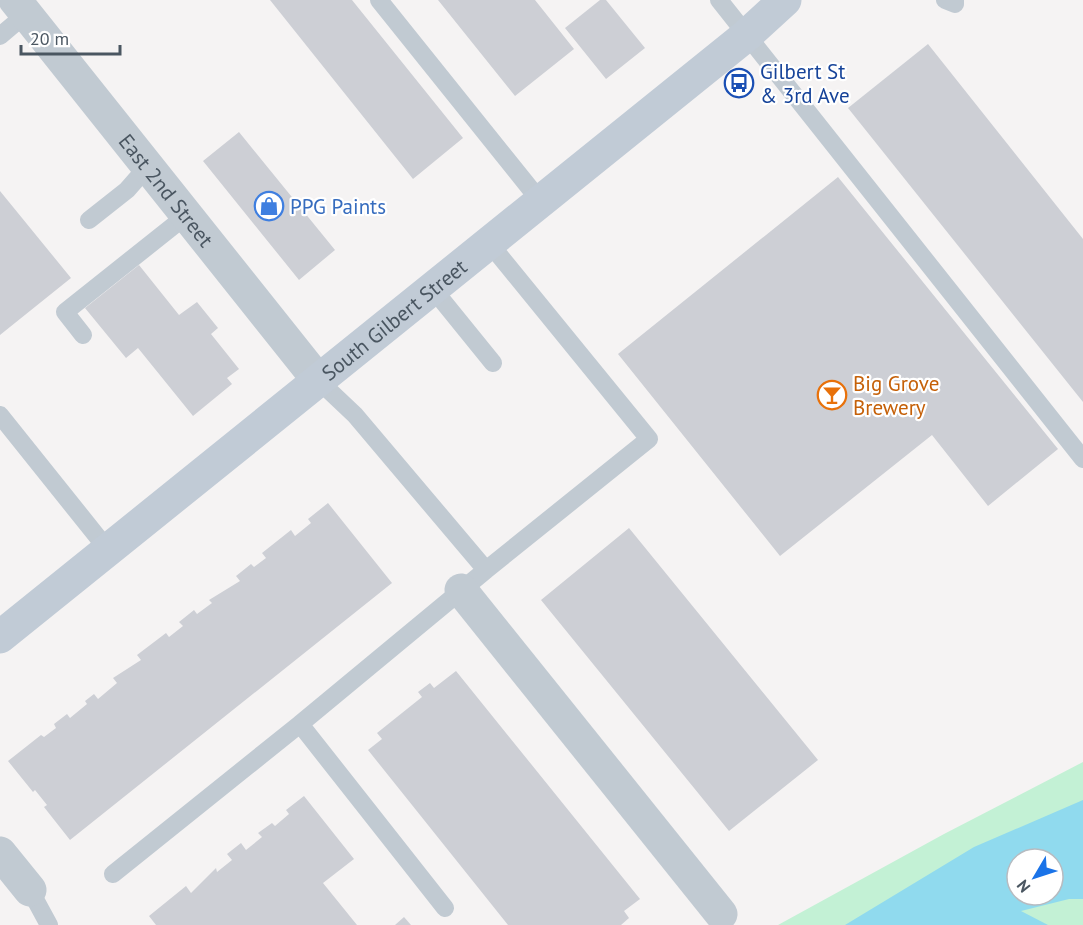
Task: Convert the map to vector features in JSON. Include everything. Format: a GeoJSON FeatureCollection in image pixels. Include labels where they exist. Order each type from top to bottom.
{"type":"FeatureCollection","features":[{"type":"Feature","properties":{"kind":"main road","name":"South Gilbert Street"},"geometry":{"type":"LineString","coordinates":[[0,637],[490,244],[747,35],[785,0]]}},
{"type":"Feature","properties":{"kind":"street","name":"East 2nd Street"},"geometry":{"type":"LineString","coordinates":[[20,7],[318,380]]}},
{"type":"Feature","properties":{"kind":"street"},"geometry":{"type":"LineString","coordinates":[[473,580],[721,914]]}},
{"type":"Feature","properties":{"kind":"street"},"geometry":{"type":"LineString","coordinates":[[2,860],[30,890]]}},
{"type":"Feature","properties":{"kind":"lane"},"geometry":{"type":"LineString","coordinates":[[379,0],[541,202]]}},
{"type":"Feature","properties":{"kind":"lane"},"geometry":{"type":"LineString","coordinates":[[719,0],[1083,459]]}},
{"type":"Feature","properties":{"kind":"lane"},"geometry":{"type":"LineString","coordinates":[[945,0],[955,4],[955,0]]}},
{"type":"Feature","properties":{"kind":"lane"},"geometry":{"type":"LineString","coordinates":[[0,36],[20,7]]}},
{"type":"Feature","properties":{"kind":"lane"},"geometry":{"type":"LineString","coordinates":[[89,220],[127,190],[148,166]]}},
{"type":"Feature","properties":{"kind":"lane"},"geometry":{"type":"LineString","coordinates":[[83,334],[65,312],[187,215]]}},
{"type":"Feature","properties":{"kind":"lane"},"geometry":{"type":"LineString","coordinates":[[113,874],[649,439],[490,244]]}},
{"type":"Feature","properties":{"kind":"lane"},"geometry":{"type":"LineString","coordinates":[[433,289],[493,363]]}},
{"type":"Feature","properties":{"kind":"lane"},"geometry":{"type":"LineString","coordinates":[[318,380],[356,415],[473,580]]}},
{"type":"Feature","properties":{"kind":"lane"},"geometry":{"type":"LineString","coordinates":[[0,415],[108,550]]}},
{"type":"Feature","properties":{"kind":"lane"},"geometry":{"type":"LineString","coordinates":[[300,724],[445,908]]}},
{"type":"Feature","properties":{"kind":"lane"},"geometry":{"type":"LineString","coordinates":[[30,890],[50,925]]}},
{"type":"Feature","properties":{"kind":"green space"},"geometry":{"type":"Polygon","coordinates":[[[1083,762],[1083,925],[778,925],[944,834],[1083,762]]]}},
{"type":"Feature","properties":{"kind":"water"},"geometry":{"type":"Polygon","coordinates":[[[1083,800],[1083,899],[1065,900],[1065,847],[1005,847],[1005,907],[1037,907],[1021,911],[1048,925],[845,925],[974,847],[1083,800]]]}},
{"type":"Feature","properties":{"kind":"building"},"geometry":{"type":"Polygon","coordinates":[[[270,0],[352,0],[463,138],[413,179],[270,0]]]}},
{"type":"Feature","properties":{"kind":"building"},"geometry":{"type":"Polygon","coordinates":[[[438,0],[535,0],[574,49],[515,96],[438,0]]]}},
{"type":"Feature","properties":{"kind":"building"},"geometry":{"type":"Polygon","coordinates":[[[600,0],[606,0],[645,48],[606,79],[565,28],[600,0]]]}},
{"type":"Feature","properties":{"kind":"building"},"geometry":{"type":"Polygon","coordinates":[[[928,44],[1083,239],[1083,402],[848,108],[928,44]]]}},
{"type":"Feature","properties":{"kind":"building","name":"PPG Paints"},"geometry":{"type":"Polygon","coordinates":[[[239,132],[335,250],[299,280],[203,161],[239,132]]]}},
{"type":"Feature","properties":{"kind":"building","name":"Big Grove Brewery"},"geometry":{"type":"Polygon","coordinates":[[[838,177],[1058,449],[988,506],[932,435],[780,556],[618,354],[838,177]]]}},
{"type":"Feature","properties":{"kind":"building"},"geometry":{"type":"Polygon","coordinates":[[[0,191],[71,278],[0,335],[0,191]]]}},
{"type":"Feature","properties":{"kind":"building"},"geometry":{"type":"Polygon","coordinates":[[[139,265],[179,315],[197,302],[218,328],[211,334],[239,369],[227,378],[232,384],[193,416],[138,348],[126,358],[85,308],[139,265]]]}},
{"type":"Feature","properties":{"kind":"building"},"geometry":{"type":"Polygon","coordinates":[[[328,503],[392,583],[70,840],[44,807],[47,805],[35,790],[33,792],[8,761],[41,735],[44,737],[56,728],[54,724],[67,714],[70,718],[87,704],[85,701],[94,694],[98,699],[117,683],[113,678],[141,660],[137,655],[166,633],[169,637],[183,626],[179,622],[194,610],[197,614],[212,603],[209,600],[240,581],[236,576],[251,564],[254,567],[266,558],[262,553],[291,530],[295,536],[311,523],[308,519],[328,503]]]}},
{"type":"Feature","properties":{"kind":"building"},"geometry":{"type":"Polygon","coordinates":[[[629,528],[818,760],[729,831],[541,600],[629,528]]]}},
{"type":"Feature","properties":{"kind":"building"},"geometry":{"type":"Polygon","coordinates":[[[456,671],[640,899],[624,911],[629,918],[621,925],[508,925],[368,750],[382,739],[377,733],[422,697],[418,692],[430,683],[434,688],[456,671]]]}},
{"type":"Feature","properties":{"kind":"building"},"geometry":{"type":"Polygon","coordinates":[[[304,796],[354,859],[323,883],[357,925],[156,925],[149,916],[186,886],[191,893],[216,868],[217,872],[232,860],[227,854],[241,843],[246,850],[262,837],[258,833],[272,823],[275,826],[289,814],[286,810],[304,796]]]}},
{"type":"Feature","properties":{"kind":"building"},"geometry":{"type":"Polygon","coordinates":[[[404,917],[411,925],[395,925],[404,917]]]}},
{"type":"Feature","properties":{"kind":"place","name":"Gilbert St & 3rd Ave"},"geometry":{"type":"Point","coordinates":[739,83]}},
{"type":"Feature","properties":{"kind":"place","name":"PPG Paints"},"geometry":{"type":"Point","coordinates":[269,206]}},
{"type":"Feature","properties":{"kind":"place","name":"Big Grove Brewery"},"geometry":{"type":"Point","coordinates":[832,395]}}]}
